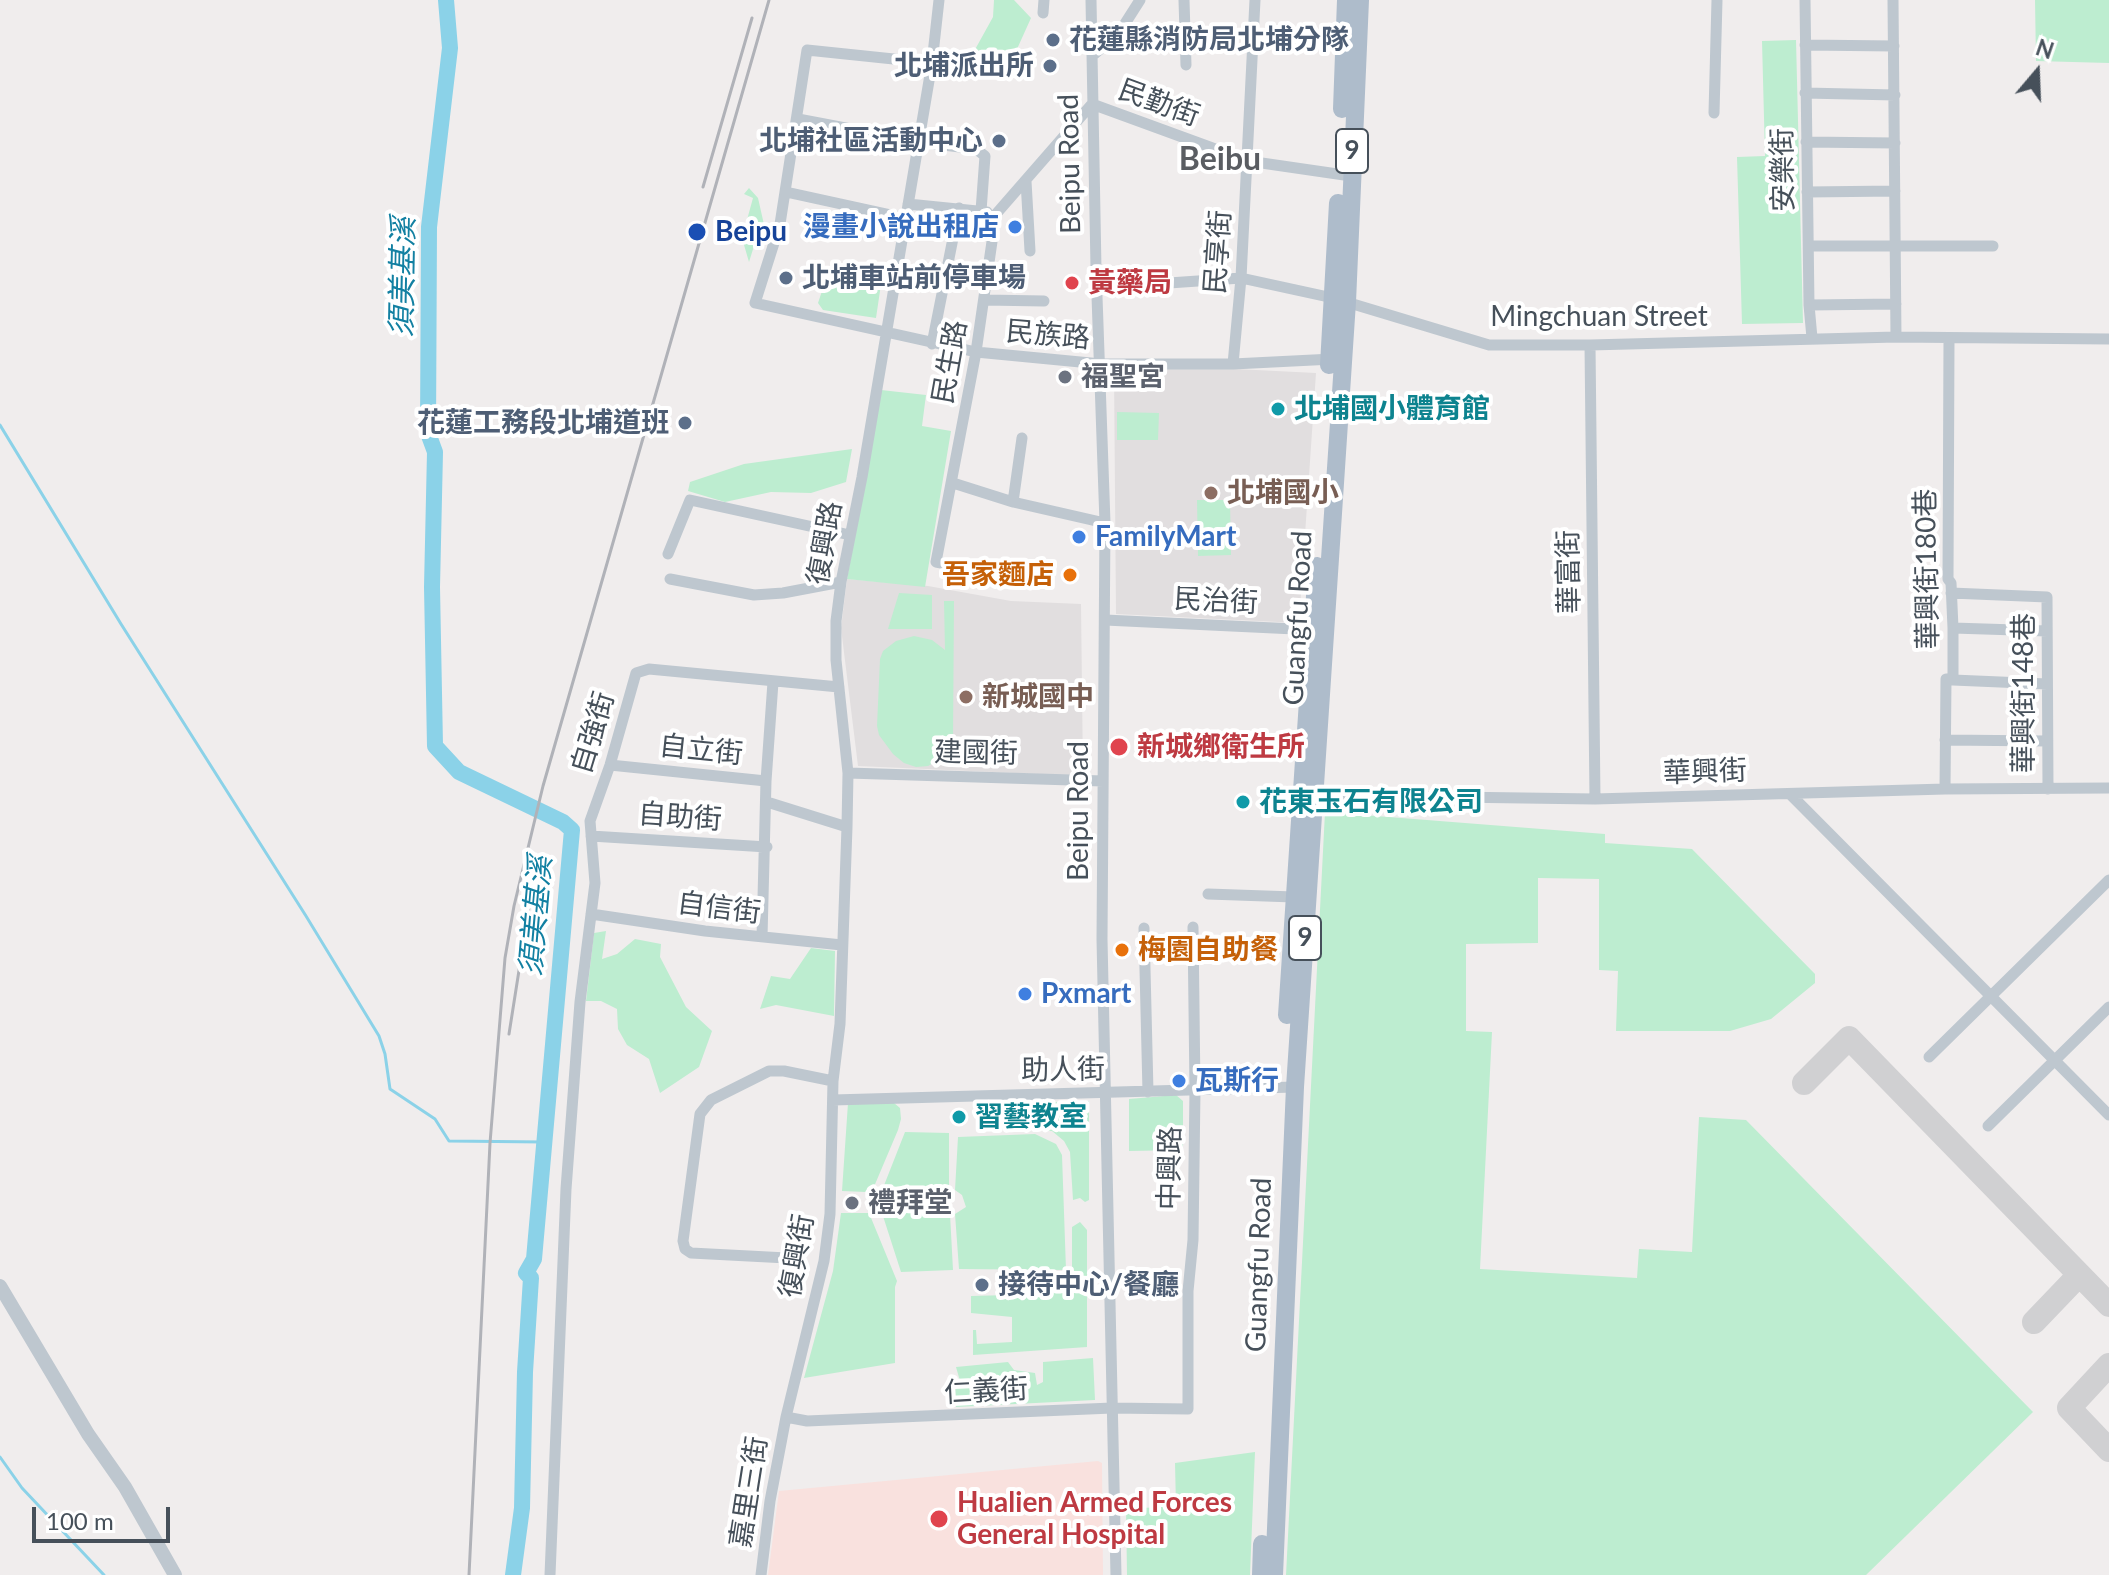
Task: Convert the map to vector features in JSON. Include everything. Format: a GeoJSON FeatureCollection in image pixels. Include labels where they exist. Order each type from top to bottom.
{"type":"FeatureCollection","features":[{"type":"Feature","properties":{"kind":"main road","name":"Guangfu Road"},"geometry":{"type":"LineString","coordinates":[[1261,1575],[1340,300],[1345,176],[1346,0]]}},
{"type":"Feature","properties":{"kind":"main road","name":"Guangfu Road"},"geometry":{"type":"LineString","coordinates":[[1345,176],[1360,0]]}},
{"type":"Feature","properties":{"kind":"main road","name":"Guangfu Road"},"geometry":{"type":"LineString","coordinates":[[1274,1575],[1294,897],[1308,795]]}},
{"type":"Feature","properties":{"kind":"street","name":"復興路"},"geometry":{"type":"LineString","coordinates":[[833,1100],[840,1024],[848,773],[836,660],[836,621],[919,142],[939,0]]}},
{"type":"Feature","properties":{"kind":"street","name":"Beipu Road"},"geometry":{"type":"LineString","coordinates":[[1091,0],[1105,523],[1102,939],[1116,1575]]}},
{"type":"Feature","properties":{"kind":"street"},"geometry":{"type":"LineString","coordinates":[[1092,56],[1119,33],[1140,0]]}},
{"type":"Feature","properties":{"kind":"street"},"geometry":{"type":"LineString","coordinates":[[1184,0],[1186,65]]}},
{"type":"Feature","properties":{"kind":"street","name":"民享街"},"geometry":{"type":"LineString","coordinates":[[1233,364],[1241,278],[1255,0]]}},
{"type":"Feature","properties":{"kind":"street"},"geometry":{"type":"LineString","coordinates":[[1714,113],[1717,0]]}},
{"type":"Feature","properties":{"kind":"street","name":"安樂街"},"geometry":{"type":"LineString","coordinates":[[1805,0],[1812,338]]}},
{"type":"Feature","properties":{"kind":"street"},"geometry":{"type":"LineString","coordinates":[[1893,0],[1896,337]]}},
{"type":"Feature","properties":{"kind":"street"},"geometry":{"type":"LineString","coordinates":[[1805,45],[1894,46]]}},
{"type":"Feature","properties":{"kind":"street"},"geometry":{"type":"LineString","coordinates":[[905,218],[786,192],[807,50],[932,63]]}},
{"type":"Feature","properties":{"kind":"street"},"geometry":{"type":"LineString","coordinates":[[1805,93],[1895,95]]}},
{"type":"Feature","properties":{"kind":"street"},"geometry":{"type":"LineString","coordinates":[[908,204],[996,214],[1092,104]]}},
{"type":"Feature","properties":{"kind":"street","name":"民勤街"},"geometry":{"type":"LineString","coordinates":[[1092,104],[1248,161],[1345,176]]}},
{"type":"Feature","properties":{"kind":"street"},"geometry":{"type":"LineString","coordinates":[[798,119],[919,142],[976,149],[985,156],[981,211]]}},
{"type":"Feature","properties":{"kind":"street"},"geometry":{"type":"LineString","coordinates":[[1806,142],[1895,143]]}},
{"type":"Feature","properties":{"kind":"street"},"geometry":{"type":"LineString","coordinates":[[1026,181],[1030,251]]}},
{"type":"Feature","properties":{"kind":"street"},"geometry":{"type":"LineString","coordinates":[[1807,192],[1895,191]]}},
{"type":"Feature","properties":{"kind":"street","name":"民族路"},"geometry":{"type":"LineString","coordinates":[[786,192],[780,224],[755,303],[976,352],[1101,364],[1233,364],[1336,359]]}},
{"type":"Feature","properties":{"kind":"street"},"geometry":{"type":"LineString","coordinates":[[932,344],[959,208]]}},
{"type":"Feature","properties":{"kind":"street","name":"民生路"},"geometry":{"type":"LineString","coordinates":[[996,214],[985,300],[936,562],[1003,575]]}},
{"type":"Feature","properties":{"kind":"street"},"geometry":{"type":"LineString","coordinates":[[1809,246],[1993,246]]}},
{"type":"Feature","properties":{"kind":"street","name":"Mingchuan Street"},"geometry":{"type":"LineString","coordinates":[[1097,288],[1241,278],[1340,300],[1489,345],[1896,337],[2109,339]]}},
{"type":"Feature","properties":{"kind":"street"},"geometry":{"type":"LineString","coordinates":[[985,300],[1044,301]]}},
{"type":"Feature","properties":{"kind":"street"},"geometry":{"type":"LineString","coordinates":[[1809,305],[1896,304]]}},
{"type":"Feature","properties":{"kind":"street","name":"華興街180巷"},"geometry":{"type":"LineString","coordinates":[[1945,789],[1946,679],[1953,680],[1953,628],[1948,579],[1949,339]]}},
{"type":"Feature","properties":{"kind":"street","name":"華富街"},"geometry":{"type":"LineString","coordinates":[[1590,345],[1595,799]]}},
{"type":"Feature","properties":{"kind":"street"},"geometry":{"type":"LineString","coordinates":[[1013,502],[1022,438]]}},
{"type":"Feature","properties":{"kind":"street"},"geometry":{"type":"LineString","coordinates":[[953,483],[1013,502],[1105,523]]}},
{"type":"Feature","properties":{"kind":"street"},"geometry":{"type":"LineString","coordinates":[[668,554],[690,500],[850,535]]}},
{"type":"Feature","properties":{"kind":"street"},"geometry":{"type":"LineString","coordinates":[[670,579],[754,595],[841,582]]}},
{"type":"Feature","properties":{"kind":"street","name":"華興街148巷"},"geometry":{"type":"LineString","coordinates":[[1951,593],[2047,597],[2048,789]]}},
{"type":"Feature","properties":{"kind":"street","name":"民治街"},"geometry":{"type":"LineString","coordinates":[[1105,620],[1318,630]]}},
{"type":"Feature","properties":{"kind":"street"},"geometry":{"type":"LineString","coordinates":[[1953,628],[2047,631]]}},
{"type":"Feature","properties":{"kind":"street","name":"自強街"},"geometry":{"type":"LineString","coordinates":[[550,1575],[566,1189],[580,1002],[595,883],[590,821],[610,765],[636,673],[649,669],[839,687]]}},
{"type":"Feature","properties":{"kind":"street"},"geometry":{"type":"LineString","coordinates":[[1953,680],[2047,684]]}},
{"type":"Feature","properties":{"kind":"street"},"geometry":{"type":"LineString","coordinates":[[766,781],[773,682]]}},
{"type":"Feature","properties":{"kind":"street"},"geometry":{"type":"LineString","coordinates":[[1945,740],[2047,741]]}},
{"type":"Feature","properties":{"kind":"street","name":"自立街"},"geometry":{"type":"LineString","coordinates":[[610,765],[766,781],[767,847],[762,937]]}},
{"type":"Feature","properties":{"kind":"street","name":"建國街"},"geometry":{"type":"LineString","coordinates":[[848,773],[1103,781]]}},
{"type":"Feature","properties":{"kind":"street","name":"華興街"},"geometry":{"type":"LineString","coordinates":[[1308,795],[1595,799],[1945,789],[2109,788]]}},
{"type":"Feature","properties":{"kind":"street"},"geometry":{"type":"LineString","coordinates":[[1790,794],[2109,1115]]}},
{"type":"Feature","properties":{"kind":"street"},"geometry":{"type":"LineString","coordinates":[[767,802],[847,827]]}},
{"type":"Feature","properties":{"kind":"street","name":"自助街"},"geometry":{"type":"LineString","coordinates":[[591,836],[767,847]]}},
{"type":"Feature","properties":{"kind":"street"},"geometry":{"type":"LineString","coordinates":[[1929,1057],[2109,880]]}},
{"type":"Feature","properties":{"kind":"street"},"geometry":{"type":"LineString","coordinates":[[1208,894],[1294,897]]}},
{"type":"Feature","properties":{"kind":"street","name":"自信街"},"geometry":{"type":"LineString","coordinates":[[591,914],[842,945]]}},
{"type":"Feature","properties":{"kind":"street","name":"中興路"},"geometry":{"type":"LineString","coordinates":[[1188,1409],[1188,1291],[1193,1240],[1195,1090],[1193,927]]}},
{"type":"Feature","properties":{"kind":"street"},"geometry":{"type":"LineString","coordinates":[[1144,928],[1148,1092]]}},
{"type":"Feature","properties":{"kind":"street"},"geometry":{"type":"LineString","coordinates":[[1988,1126],[2109,1007]]}},
{"type":"Feature","properties":{"kind":"street"},"geometry":{"type":"LineString","coordinates":[[787,1258],[691,1253],[685,1249],[683,1241],[700,1114],[711,1100],[769,1071],[833,1081]]}},
{"type":"Feature","properties":{"kind":"street","name":"助人街"},"geometry":{"type":"LineString","coordinates":[[833,1100],[1289,1088]]}},
{"type":"Feature","properties":{"kind":"street","name":"復興街"},"geometry":{"type":"LineString","coordinates":[[786,1417],[828,1236],[833,1100]]}},
{"type":"Feature","properties":{"kind":"street"},"geometry":{"type":"LineString","coordinates":[[0,1286],[88,1434],[125,1487],[175,1575]]}},
{"type":"Feature","properties":{"kind":"street","name":"仁義街"},"geometry":{"type":"LineString","coordinates":[[786,1417],[822,1421],[1112,1408],[1188,1409]]}},
{"type":"Feature","properties":{"kind":"street","name":"嘉里三街"},"geometry":{"type":"LineString","coordinates":[[761,1575],[770,1501],[786,1417]]}},
{"type":"Feature","properties":{"kind":"shaded area","name":"北埔國小"},"geometry":{"type":"Polygon","coordinates":[[[1216,368],[1316,373],[1299,623],[1116,614],[1114,370],[1216,368]]]}},
{"type":"Feature","properties":{"kind":"shaded area","name":"新城國中"},"geometry":{"type":"Polygon","coordinates":[[[847,579],[928,586],[1011,601],[1081,604],[1083,776],[858,766],[841,628],[847,579]]]}},
{"type":"Feature","properties":{"kind":"shaded area","name":"Hualien Armed Forces General Hospital"},"geometry":{"type":"Polygon","coordinates":[[[1102,1463],[1103,1575],[768,1575],[779,1491],[1102,1463]]]}},
{"type":"Feature","properties":{"kind":"green space"},"geometry":{"type":"Polygon","coordinates":[[[994,0],[1014,0],[1031,18],[1008,69],[972,55],[993,17],[994,0]]]}},
{"type":"Feature","properties":{"kind":"green space"},"geometry":{"type":"Polygon","coordinates":[[[2035,0],[2109,0],[2109,63],[2036,61],[2035,0]]]}},
{"type":"Feature","properties":{"kind":"green space"},"geometry":{"type":"Polygon","coordinates":[[[1796,40],[1803,323],[1742,324],[1737,157],[1765,156],[1762,41],[1796,40]]]}},
{"type":"Feature","properties":{"kind":"green space"},"geometry":{"type":"Polygon","coordinates":[[[749,188],[758,198],[765,229],[770,231],[759,230],[749,262],[742,238],[753,198],[744,194],[749,188]]]}},
{"type":"Feature","properties":{"kind":"green space"},"geometry":{"type":"Polygon","coordinates":[[[831,264],[884,264],[876,318],[823,310],[818,303],[831,264]]]}},
{"type":"Feature","properties":{"kind":"green space"},"geometry":{"type":"Polygon","coordinates":[[[881,390],[926,395],[922,426],[951,431],[925,587],[847,579],[881,390]]]}},
{"type":"Feature","properties":{"kind":"green space"},"geometry":{"type":"Polygon","coordinates":[[[1117,412],[1159,413],[1158,440],[1117,440],[1117,412]]]}},
{"type":"Feature","properties":{"kind":"green space"},"geometry":{"type":"Polygon","coordinates":[[[852,449],[846,482],[811,493],[771,492],[725,502],[688,491],[690,482],[744,464],[852,449]]]}},
{"type":"Feature","properties":{"kind":"green space"},"geometry":{"type":"Polygon","coordinates":[[[1197,500],[1230,500],[1231,555],[1198,556],[1197,500]]]}},
{"type":"Feature","properties":{"kind":"green space"},"geometry":{"type":"Polygon","coordinates":[[[899,593],[932,595],[932,629],[888,629],[899,593]]]}},
{"type":"Feature","properties":{"kind":"green space"},"geometry":{"type":"Polygon","coordinates":[[[944,601],[954,601],[953,741],[950,749],[938,760],[928,766],[916,767],[904,763],[893,754],[879,735],[880,659],[883,651],[896,641],[914,636],[932,640],[945,650],[944,601]]]}},
{"type":"Feature","properties":{"kind":"green space"},"geometry":{"type":"Polygon","coordinates":[[[1325,812],[1605,834],[1605,843],[1692,849],[1815,974],[1815,983],[1771,1019],[1730,1031],[1616,1031],[1618,971],[1599,970],[1599,879],[1538,878],[1538,943],[1466,944],[1466,1031],[1492,1032],[1480,1269],[1637,1278],[1639,1249],[1692,1252],[1699,1117],[1746,1120],[2033,1412],[1866,1575],[1286,1575],[1325,812]]]}},
{"type":"Feature","properties":{"kind":"green space"},"geometry":{"type":"Polygon","coordinates":[[[606,931],[602,959],[617,954],[635,939],[661,944],[660,957],[686,1007],[712,1031],[699,1067],[660,1093],[649,1059],[627,1045],[618,1029],[617,1009],[601,1001],[586,1001],[594,933],[606,931]]]}},
{"type":"Feature","properties":{"kind":"green space"},"geometry":{"type":"Polygon","coordinates":[[[811,948],[835,951],[834,1016],[776,1005],[760,1009],[771,976],[790,979],[811,948]]]}},
{"type":"Feature","properties":{"kind":"green space"},"geometry":{"type":"Polygon","coordinates":[[[1176,1095],[1183,1101],[1183,1150],[1129,1151],[1129,1099],[1176,1095]]]}},
{"type":"Feature","properties":{"kind":"green space"},"geometry":{"type":"Polygon","coordinates":[[[1089,1101],[1089,1200],[1085,1202],[1080,1198],[1073,1200],[1070,1152],[1064,1141],[1052,1131],[1008,1127],[1007,1104],[1089,1101]]]}},
{"type":"Feature","properties":{"kind":"green space"},"geometry":{"type":"Polygon","coordinates":[[[848,1103],[894,1103],[900,1108],[898,1130],[873,1189],[866,1192],[842,1191],[848,1103]]]}},
{"type":"Feature","properties":{"kind":"green space"},"geometry":{"type":"Polygon","coordinates":[[[905,1132],[949,1133],[949,1193],[944,1198],[882,1198],[881,1193],[905,1132]]]}},
{"type":"Feature","properties":{"kind":"green space"},"geometry":{"type":"Polygon","coordinates":[[[1035,1134],[1056,1144],[1062,1155],[1066,1270],[959,1269],[955,1214],[966,1207],[962,1195],[955,1190],[958,1137],[1035,1134]]]}},
{"type":"Feature","properties":{"kind":"green space"},"geometry":{"type":"Polygon","coordinates":[[[887,1205],[942,1206],[947,1210],[950,1214],[953,1270],[901,1272],[882,1213],[887,1205]]]}},
{"type":"Feature","properties":{"kind":"green space"},"geometry":{"type":"Polygon","coordinates":[[[841,1213],[869,1213],[897,1281],[895,1363],[804,1378],[833,1271],[841,1213]]]}},
{"type":"Feature","properties":{"kind":"green space"},"geometry":{"type":"Polygon","coordinates":[[[1080,1222],[1087,1230],[1087,1347],[973,1355],[973,1330],[976,1330],[977,1344],[1012,1342],[1012,1317],[971,1313],[971,1296],[1009,1295],[1011,1281],[1072,1278],[1072,1227],[1080,1222]]]}},
{"type":"Feature","properties":{"kind":"green space"},"geometry":{"type":"Polygon","coordinates":[[[1093,1358],[1095,1400],[956,1407],[955,1383],[960,1381],[956,1367],[1008,1362],[1014,1370],[1035,1373],[1037,1385],[1043,1382],[1043,1362],[1093,1358]]]}},
{"type":"Feature","properties":{"kind":"green space"},"geometry":{"type":"Polygon","coordinates":[[[1255,1452],[1250,1575],[1127,1575],[1126,1509],[1176,1506],[1175,1463],[1255,1452]]]}},
{"type":"Feature","properties":{"kind":"waterway","name":"須美基溪"},"geometry":{"type":"LineString","coordinates":[[446,0],[450,48],[429,227],[428,433],[435,452],[432,587],[435,746],[459,772],[563,822],[572,830],[534,1259],[526,1273],[531,1278],[522,1508],[513,1575]]}},
{"type":"Feature","properties":{"kind":"waterway"},"geometry":{"type":"LineString","coordinates":[[0,425],[379,1036],[390,1089],[435,1119],[449,1141],[544,1142]]}},
{"type":"Feature","properties":{"kind":"waterway"},"geometry":{"type":"LineString","coordinates":[[0,1457],[22,1488],[104,1575]]}},
{"type":"Feature","properties":{"kind":"taxiway"},"geometry":{"type":"LineString","coordinates":[[1804,1083],[1849,1038],[2109,1305]]}},
{"type":"Feature","properties":{"kind":"taxiway"},"geometry":{"type":"LineString","coordinates":[[2034,1322],[2079,1275]]}},
{"type":"Feature","properties":{"kind":"taxiway"},"geometry":{"type":"LineString","coordinates":[[2109,1365],[2069,1408],[2109,1450]]}},
{"type":"Feature","properties":{"kind":"railway"},"geometry":{"type":"LineString","coordinates":[[469,1575],[490,1143],[505,958],[514,906],[543,786],[769,0]]}},
{"type":"Feature","properties":{"kind":"railway"},"geometry":{"type":"LineString","coordinates":[[703,187],[752,18]]}},
{"type":"Feature","properties":{"kind":"railway"},"geometry":{"type":"LineString","coordinates":[[509,1034],[537,856]]}},
{"type":"Feature","properties":{"kind":"place","name":"花蓮縣消防局北埔分隊"},"geometry":{"type":"Point","coordinates":[1053,40]}},
{"type":"Feature","properties":{"kind":"place","name":"北埔派出所"},"geometry":{"type":"Point","coordinates":[1050,66]}},
{"type":"Feature","properties":{"kind":"place","name":"北埔社區活動中心"},"geometry":{"type":"Point","coordinates":[999,141]}},
{"type":"Feature","properties":{"kind":"place","name":"漫畫小說出租店"},"geometry":{"type":"Point","coordinates":[1015,227]}},
{"type":"Feature","properties":{"kind":"place","name":"Beipu"},"geometry":{"type":"Point","coordinates":[697,232]}},
{"type":"Feature","properties":{"kind":"place","name":"北埔車站前停車場"},"geometry":{"type":"Point","coordinates":[786,278]}},
{"type":"Feature","properties":{"kind":"place","name":"黃藥局"},"geometry":{"type":"Point","coordinates":[1072,283]}},
{"type":"Feature","properties":{"kind":"place","name":"福聖宮"},"geometry":{"type":"Point","coordinates":[1065,377]}},
{"type":"Feature","properties":{"kind":"place","name":"北埔國小體育館"},"geometry":{"type":"Point","coordinates":[1278,409]}},
{"type":"Feature","properties":{"kind":"place","name":"花蓮工務段北埔道班"},"geometry":{"type":"Point","coordinates":[685,423]}},
{"type":"Feature","properties":{"kind":"place","name":"北埔國小"},"geometry":{"type":"Point","coordinates":[1211,493]}},
{"type":"Feature","properties":{"kind":"place","name":"FamilyMart"},"geometry":{"type":"Point","coordinates":[1079,537]}},
{"type":"Feature","properties":{"kind":"place","name":"吾家麵店"},"geometry":{"type":"Point","coordinates":[1070,575]}},
{"type":"Feature","properties":{"kind":"place","name":"新城國中"},"geometry":{"type":"Point","coordinates":[966,697]}},
{"type":"Feature","properties":{"kind":"place","name":"新城鄉衛生所"},"geometry":{"type":"Point","coordinates":[1119,747]}},
{"type":"Feature","properties":{"kind":"place","name":"花東玉石有限公司"},"geometry":{"type":"Point","coordinates":[1243,802]}},
{"type":"Feature","properties":{"kind":"place","name":"梅園自助餐"},"geometry":{"type":"Point","coordinates":[1122,950]}},
{"type":"Feature","properties":{"kind":"place","name":"Pxmart"},"geometry":{"type":"Point","coordinates":[1025,994]}},
{"type":"Feature","properties":{"kind":"place","name":"瓦斯行"},"geometry":{"type":"Point","coordinates":[1179,1081]}},
{"type":"Feature","properties":{"kind":"place","name":"習藝教室"},"geometry":{"type":"Point","coordinates":[959,1117]}},
{"type":"Feature","properties":{"kind":"place","name":"禮拜堂"},"geometry":{"type":"Point","coordinates":[852,1203]}},
{"type":"Feature","properties":{"kind":"place","name":"接待中心/餐廳"},"geometry":{"type":"Point","coordinates":[982,1285]}},
{"type":"Feature","properties":{"kind":"place","name":"Hualien Armed Forces General Hospital"},"geometry":{"type":"Point","coordinates":[939,1519]}},
{"type":"Feature","properties":{"kind":"district","name":"Beibu"},"geometry":{"type":"Point","coordinates":[1220,160]}}]}
